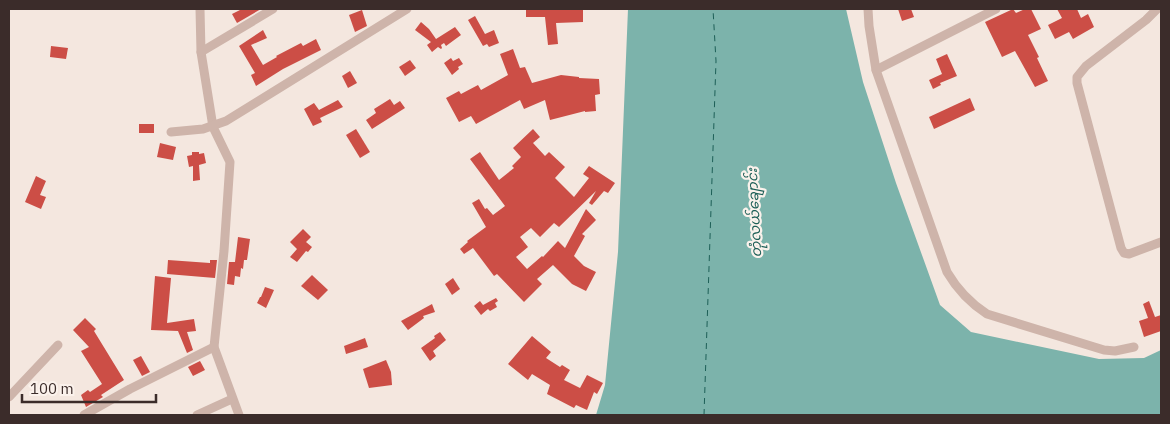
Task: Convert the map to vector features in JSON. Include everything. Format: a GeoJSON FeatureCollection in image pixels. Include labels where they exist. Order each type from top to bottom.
{"type":"FeatureCollection","features":[{"type":"Feature","properties":{"kind":"street"},"geometry":{"type":"LineString","coordinates":[[200,9],[201,52],[213,127],[230,162],[224,251],[214,347],[239,415]]}},
{"type":"Feature","properties":{"kind":"street"},"geometry":{"type":"LineString","coordinates":[[201,52],[273,9]]}},
{"type":"Feature","properties":{"kind":"street"},"geometry":{"type":"LineString","coordinates":[[170,132],[213,127],[226,121],[407,9]]}},
{"type":"Feature","properties":{"kind":"street"},"geometry":{"type":"LineString","coordinates":[[868,9],[876,70],[952,282],[973,305],[992,316],[1104,350],[1116,351],[1134,347]]}},
{"type":"Feature","properties":{"kind":"street"},"geometry":{"type":"LineString","coordinates":[[876,70],[996,9]]}},
{"type":"Feature","properties":{"kind":"street"},"geometry":{"type":"LineString","coordinates":[[1157,9],[1146,20],[1086,66],[1077,77],[1077,83],[1121,248],[1124,253],[1129,254],[1161,242]]}},
{"type":"Feature","properties":{"kind":"street"},"geometry":{"type":"LineString","coordinates":[[9,397],[58,345]]}},
{"type":"Feature","properties":{"kind":"street"},"geometry":{"type":"LineString","coordinates":[[84,415],[130,389],[214,347]]}},
{"type":"Feature","properties":{"kind":"street"},"geometry":{"type":"LineString","coordinates":[[198,415],[232,399]]}},
{"type":"Feature","properties":{"kind":"water","name":"တုံလယ်ချောင်း"},"geometry":{"type":"Polygon","coordinates":[[[628,9],[846,9],[863,82],[896,183],[940,305],[971,332],[1099,359],[1144,358],[1161,350],[1161,415],[596,415],[605,385],[618,252],[628,9]]]}},
{"type":"Feature","properties":{"kind":"building"},"geometry":{"type":"Polygon","coordinates":[[[242,9],[261,9],[237,23],[232,14],[242,9]]]}},
{"type":"Feature","properties":{"kind":"building"},"geometry":{"type":"Polygon","coordinates":[[[526,9],[583,9],[583,22],[556,23],[558,44],[548,45],[545,17],[526,17],[526,9]]]}},
{"type":"Feature","properties":{"kind":"building"},"geometry":{"type":"Polygon","coordinates":[[[898,9],[911,9],[914,17],[902,21],[898,9]]]}},
{"type":"Feature","properties":{"kind":"building"},"geometry":{"type":"Polygon","coordinates":[[[1013,9],[1016,13],[1025,9],[1031,9],[1041,29],[1028,35],[1048,81],[1035,87],[1015,51],[1002,57],[985,22],[1013,9]]]}},
{"type":"Feature","properties":{"kind":"building"},"geometry":{"type":"Polygon","coordinates":[[[1057,9],[1077,9],[1081,18],[1088,14],[1094,27],[1073,39],[1069,32],[1055,39],[1048,25],[1062,18],[1057,9]]]}},
{"type":"Feature","properties":{"kind":"building"},"geometry":{"type":"Polygon","coordinates":[[[362,10],[367,26],[355,32],[349,15],[362,10]]]}},
{"type":"Feature","properties":{"kind":"building"},"geometry":{"type":"Polygon","coordinates":[[[475,16],[485,34],[494,30],[499,43],[489,47],[487,44],[483,46],[468,20],[475,16]]]}},
{"type":"Feature","properties":{"kind":"building"},"geometry":{"type":"Polygon","coordinates":[[[421,22],[436,39],[455,27],[461,35],[446,46],[444,43],[441,45],[441,49],[438,47],[432,52],[427,45],[431,42],[415,30],[421,22]]]}},
{"type":"Feature","properties":{"kind":"building"},"geometry":{"type":"Polygon","coordinates":[[[263,30],[267,38],[251,45],[263,65],[301,43],[303,46],[316,39],[321,50],[283,69],[256,86],[251,75],[255,73],[239,46],[263,30]]]}},
{"type":"Feature","properties":{"kind":"building"},"geometry":{"type":"Polygon","coordinates":[[[51,46],[68,48],[66,59],[50,57],[51,46]]]}},
{"type":"Feature","properties":{"kind":"building"},"geometry":{"type":"Polygon","coordinates":[[[513,49],[520,68],[525,67],[532,83],[561,75],[599,79],[600,94],[595,95],[596,111],[585,111],[550,120],[545,100],[524,109],[520,100],[476,124],[471,116],[459,122],[446,98],[459,91],[461,94],[478,85],[481,90],[508,75],[500,54],[513,49]]]}},
{"type":"Feature","properties":{"kind":"building"},"geometry":{"type":"Polygon","coordinates":[[[947,54],[957,76],[940,83],[941,85],[933,89],[929,80],[942,74],[936,59],[947,54]]]}},
{"type":"Feature","properties":{"kind":"building"},"geometry":{"type":"Polygon","coordinates":[[[451,58],[453,61],[459,58],[463,64],[452,75],[444,63],[451,58]]]}},
{"type":"Feature","properties":{"kind":"building"},"geometry":{"type":"Polygon","coordinates":[[[410,60],[416,68],[405,76],[399,67],[410,60]]]}},
{"type":"Feature","properties":{"kind":"building"},"geometry":{"type":"Polygon","coordinates":[[[350,71],[357,83],[348,88],[342,76],[350,71]]]}},
{"type":"Feature","properties":{"kind":"building"},"geometry":{"type":"Polygon","coordinates":[[[970,98],[975,110],[934,129],[929,117],[970,98]]]}},
{"type":"Feature","properties":{"kind":"building"},"geometry":{"type":"Polygon","coordinates":[[[390,99],[394,105],[400,101],[405,108],[372,129],[366,120],[376,113],[374,109],[390,99]]]}},
{"type":"Feature","properties":{"kind":"building"},"geometry":{"type":"Polygon","coordinates":[[[338,100],[343,107],[320,118],[322,122],[313,126],[304,109],[314,103],[319,110],[338,100]]]}},
{"type":"Feature","properties":{"kind":"building"},"geometry":{"type":"Polygon","coordinates":[[[139,124],[154,124],[154,133],[139,133],[139,124]]]}},
{"type":"Feature","properties":{"kind":"building"},"geometry":{"type":"Polygon","coordinates":[[[356,129],[370,152],[360,158],[346,135],[356,129]]]}},
{"type":"Feature","properties":{"kind":"building"},"geometry":{"type":"Polygon","coordinates":[[[533,129],[540,137],[533,143],[545,156],[549,152],[565,167],[555,178],[574,197],[589,178],[583,174],[589,166],[615,183],[608,193],[604,191],[592,205],[589,203],[596,191],[559,227],[554,223],[540,237],[531,228],[520,237],[528,247],[516,257],[527,269],[543,257],[558,241],[565,248],[586,209],[596,220],[582,234],[585,236],[574,256],[584,266],[596,272],[586,291],[572,284],[553,265],[537,279],[542,284],[524,302],[497,274],[494,276],[473,248],[464,254],[460,249],[467,241],[486,227],[472,203],[479,199],[485,209],[487,208],[493,215],[505,206],[470,159],[480,152],[499,180],[514,168],[512,166],[521,157],[513,148],[533,129]]]}},
{"type":"Feature","properties":{"kind":"building"},"geometry":{"type":"Polygon","coordinates":[[[160,143],[176,147],[173,160],[157,157],[160,143]]]}},
{"type":"Feature","properties":{"kind":"building"},"geometry":{"type":"Polygon","coordinates":[[[192,152],[204,153],[206,163],[199,165],[200,180],[193,181],[193,166],[189,167],[187,156],[192,155],[192,152]]]}},
{"type":"Feature","properties":{"kind":"building"},"geometry":{"type":"Polygon","coordinates":[[[36,176],[46,181],[40,195],[46,197],[41,209],[25,202],[36,176]]]}},
{"type":"Feature","properties":{"kind":"building"},"geometry":{"type":"Polygon","coordinates":[[[303,229],[311,237],[306,242],[312,247],[297,262],[290,257],[297,249],[290,242],[303,229]]]}},
{"type":"Feature","properties":{"kind":"building"},"geometry":{"type":"Polygon","coordinates":[[[238,237],[250,239],[247,260],[244,260],[240,277],[235,276],[234,285],[227,284],[229,262],[235,262],[238,237]]]}},
{"type":"Feature","properties":{"kind":"building"},"geometry":{"type":"Polygon","coordinates":[[[168,260],[210,263],[210,260],[217,260],[215,278],[167,274],[168,260]]]}},
{"type":"Feature","properties":{"kind":"building"},"geometry":{"type":"Polygon","coordinates":[[[312,275],[328,290],[318,300],[301,286],[312,275]]]}},
{"type":"Feature","properties":{"kind":"building"},"geometry":{"type":"Polygon","coordinates":[[[155,276],[171,278],[167,323],[194,319],[196,331],[187,332],[193,350],[187,353],[178,331],[151,330],[155,276]]]}},
{"type":"Feature","properties":{"kind":"building"},"geometry":{"type":"Polygon","coordinates":[[[453,278],[460,289],[452,295],[445,284],[453,278]]]}},
{"type":"Feature","properties":{"kind":"building"},"geometry":{"type":"Polygon","coordinates":[[[265,287],[274,290],[266,308],[257,303],[265,287]]]}},
{"type":"Feature","properties":{"kind":"building"},"geometry":{"type":"Polygon","coordinates":[[[496,298],[498,301],[495,303],[497,307],[490,311],[488,309],[481,315],[474,306],[480,301],[483,305],[496,298]]]}},
{"type":"Feature","properties":{"kind":"building"},"geometry":{"type":"Polygon","coordinates":[[[1149,301],[1155,317],[1161,315],[1161,331],[1144,337],[1139,321],[1148,318],[1143,304],[1149,301]]]}},
{"type":"Feature","properties":{"kind":"building"},"geometry":{"type":"Polygon","coordinates":[[[432,304],[435,312],[423,316],[424,318],[408,330],[401,321],[432,304]]]}},
{"type":"Feature","properties":{"kind":"building"},"geometry":{"type":"Polygon","coordinates":[[[85,318],[96,329],[94,331],[124,380],[101,395],[103,397],[86,407],[81,395],[88,390],[90,392],[102,384],[81,351],[89,347],[73,330],[85,318]]]}},
{"type":"Feature","properties":{"kind":"building"},"geometry":{"type":"Polygon","coordinates":[[[440,332],[446,340],[433,351],[436,356],[430,361],[421,348],[440,332]]]}},
{"type":"Feature","properties":{"kind":"building"},"geometry":{"type":"Polygon","coordinates":[[[532,336],[551,352],[546,358],[560,367],[562,365],[570,370],[564,380],[580,388],[587,375],[603,383],[597,394],[594,392],[587,410],[576,405],[574,408],[547,394],[550,385],[532,374],[528,380],[508,364],[532,336]]]}},
{"type":"Feature","properties":{"kind":"building"},"geometry":{"type":"Polygon","coordinates":[[[365,338],[368,347],[346,354],[344,346],[365,338]]]}},
{"type":"Feature","properties":{"kind":"building"},"geometry":{"type":"Polygon","coordinates":[[[141,356],[150,372],[142,376],[133,360],[141,356]]]}},
{"type":"Feature","properties":{"kind":"building"},"geometry":{"type":"Polygon","coordinates":[[[386,360],[391,372],[392,385],[369,388],[363,369],[386,360]]]}},
{"type":"Feature","properties":{"kind":"building"},"geometry":{"type":"Polygon","coordinates":[[[200,361],[205,370],[193,376],[188,367],[200,361]]]}},
{"type":"Feature","properties":{"kind":"ferry route"},"geometry":{"type":"LineString","coordinates":[[704,415],[716,61],[713,9]]}}]}
